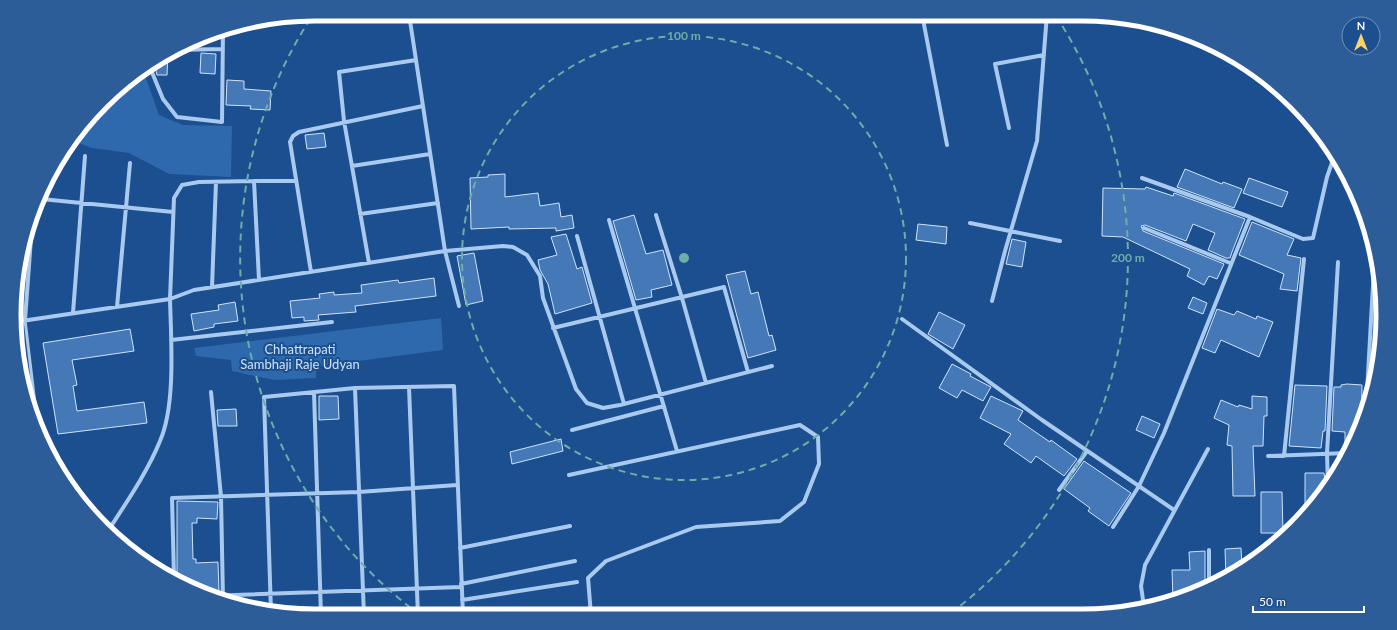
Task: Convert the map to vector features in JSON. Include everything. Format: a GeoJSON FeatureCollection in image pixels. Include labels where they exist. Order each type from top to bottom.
{"type":"FeatureCollection","features":[{"type":"Feature","properties":{"kind":"street"},"geometry":{"type":"LineString","coordinates":[[410,21],[446,251],[459,306]]}},
{"type":"Feature","properties":{"kind":"street"},"geometry":{"type":"LineString","coordinates":[[923,21],[947,145]]}},
{"type":"Feature","properties":{"kind":"street"},"geometry":{"type":"LineString","coordinates":[[992,301],[1037,141],[1046,21]]}},
{"type":"Feature","properties":{"kind":"street"},"geometry":{"type":"LineString","coordinates":[[152,71],[163,99],[177,117],[222,122],[223,36]]}},
{"type":"Feature","properties":{"kind":"street"},"geometry":{"type":"LineString","coordinates":[[188,50],[223,49]]}},
{"type":"Feature","properties":{"kind":"street"},"geometry":{"type":"LineString","coordinates":[[1008,128],[995,64],[1044,55]]}},
{"type":"Feature","properties":{"kind":"street"},"geometry":{"type":"LineString","coordinates":[[369,263],[344,122],[339,72],[416,60]]}},
{"type":"Feature","properties":{"kind":"street"},"geometry":{"type":"LineString","coordinates":[[311,272],[290,142],[293,136],[299,132],[423,106]]}},
{"type":"Feature","properties":{"kind":"street"},"geometry":{"type":"LineString","coordinates":[[352,166],[430,154]]}},
{"type":"Feature","properties":{"kind":"street"},"geometry":{"type":"LineString","coordinates":[[73,314],[80,203],[85,156]]}},
{"type":"Feature","properties":{"kind":"street"},"geometry":{"type":"LineString","coordinates":[[1142,178],[1250,217],[1303,239],[1313,238],[1327,177],[1332,161]]}},
{"type":"Feature","properties":{"kind":"street"},"geometry":{"type":"LineString","coordinates":[[117,307],[130,163]]}},
{"type":"Feature","properties":{"kind":"street"},"geometry":{"type":"LineString","coordinates":[[254,181],[259,280]]}},
{"type":"Feature","properties":{"kind":"street"},"geometry":{"type":"LineString","coordinates":[[111,527],[129,499],[161,441],[167,418],[171,375],[170,299],[174,198],[182,185],[216,182],[296,181]]}},
{"type":"Feature","properties":{"kind":"street"},"geometry":{"type":"LineString","coordinates":[[212,287],[216,182]]}},
{"type":"Feature","properties":{"kind":"street"},"geometry":{"type":"LineString","coordinates":[[44,199],[173,212]]}},
{"type":"Feature","properties":{"kind":"street"},"geometry":{"type":"LineString","coordinates":[[360,214],[438,203]]}},
{"type":"Feature","properties":{"kind":"street"},"geometry":{"type":"LineString","coordinates":[[656,215],[682,298],[706,383]]}},
{"type":"Feature","properties":{"kind":"street"},"geometry":{"type":"LineString","coordinates":[[1113,527],[1139,486],[1164,433],[1230,263],[1250,217]]}},
{"type":"Feature","properties":{"kind":"street"},"geometry":{"type":"LineString","coordinates":[[609,220],[677,452]]}},
{"type":"Feature","properties":{"kind":"street"},"geometry":{"type":"LineString","coordinates":[[970,223],[1060,241]]}},
{"type":"Feature","properties":{"kind":"street"},"geometry":{"type":"LineString","coordinates":[[1144,228],[1230,263]]}},
{"type":"Feature","properties":{"kind":"street"},"geometry":{"type":"LineString","coordinates":[[577,236],[624,404]]}},
{"type":"Feature","properties":{"kind":"street"},"geometry":{"type":"LineString","coordinates":[[25,320],[31,239]]}},
{"type":"Feature","properties":{"kind":"street"},"geometry":{"type":"LineString","coordinates":[[21,321],[170,299],[194,290],[212,287],[446,251],[503,246],[513,247],[528,255],[540,276],[543,298],[553,328],[576,389],[586,403],[603,408],[624,404],[772,366]]}},
{"type":"Feature","properties":{"kind":"street"},"geometry":{"type":"LineString","coordinates":[[1284,456],[1304,259]]}},
{"type":"Feature","properties":{"kind":"street"},"geometry":{"type":"LineString","coordinates":[[1328,476],[1327,454],[1338,262]]}},
{"type":"Feature","properties":{"kind":"street"},"geometry":{"type":"LineString","coordinates":[[1367,384],[1373,280]]}},
{"type":"Feature","properties":{"kind":"street"},"geometry":{"type":"LineString","coordinates":[[553,328],[724,287],[748,372]]}},
{"type":"Feature","properties":{"kind":"street"},"geometry":{"type":"LineString","coordinates":[[902,319],[1174,510]]}},
{"type":"Feature","properties":{"kind":"street"},"geometry":{"type":"LineString","coordinates":[[171,340],[332,322]]}},
{"type":"Feature","properties":{"kind":"street"},"geometry":{"type":"LineString","coordinates":[[271,605],[264,397],[355,388],[454,386],[463,609]]}},
{"type":"Feature","properties":{"kind":"street"},"geometry":{"type":"LineString","coordinates":[[409,387],[418,609]]}},
{"type":"Feature","properties":{"kind":"street"},"geometry":{"type":"LineString","coordinates":[[355,388],[363,609]]}},
{"type":"Feature","properties":{"kind":"street"},"geometry":{"type":"LineString","coordinates":[[211,392],[220,497],[223,594]]}},
{"type":"Feature","properties":{"kind":"street"},"geometry":{"type":"LineString","coordinates":[[314,392],[321,609]]}},
{"type":"Feature","properties":{"kind":"street"},"geometry":{"type":"LineString","coordinates":[[572,430],[664,406]]}},
{"type":"Feature","properties":{"kind":"street"},"geometry":{"type":"LineString","coordinates":[[569,475],[800,425],[818,437],[819,464],[804,502],[780,522],[696,527],[606,560],[588,578],[591,609]]}},
{"type":"Feature","properties":{"kind":"street"},"geometry":{"type":"LineString","coordinates":[[1143,602],[1141,586],[1145,565],[1208,449]]}},
{"type":"Feature","properties":{"kind":"street"},"geometry":{"type":"LineString","coordinates":[[1059,490],[1087,450]]}},
{"type":"Feature","properties":{"kind":"street"},"geometry":{"type":"LineString","coordinates":[[1268,456],[1342,452]]}},
{"type":"Feature","properties":{"kind":"street"},"geometry":{"type":"LineString","coordinates":[[174,573],[172,498],[317,494],[457,485]]}},
{"type":"Feature","properties":{"kind":"street"},"geometry":{"type":"LineString","coordinates":[[460,548],[570,526]]}},
{"type":"Feature","properties":{"kind":"street"},"geometry":{"type":"LineString","coordinates":[[1209,550],[1209,580]]}},
{"type":"Feature","properties":{"kind":"street"},"geometry":{"type":"LineString","coordinates":[[226,595],[461,585],[575,561]]}},
{"type":"Feature","properties":{"kind":"street"},"geometry":{"type":"LineString","coordinates":[[462,600],[577,582]]}},
{"type":"Feature","properties":{"kind":"lane"},"geometry":{"type":"LineString","coordinates":[[25,320],[35,403]]}},
{"type":"Feature","properties":{"kind":"green space"},"geometry":{"type":"Polygon","coordinates":[[[145,76],[159,115],[183,125],[232,126],[231,177],[169,174],[129,153],[92,148],[77,143],[107,107],[145,76]]]}},
{"type":"Feature","properties":{"kind":"green space","name":"Chhattrapati Sambhaji Raje Udyan"},"geometry":{"type":"Polygon","coordinates":[[[441,318],[443,350],[320,366],[316,372],[316,378],[274,380],[232,371],[231,360],[196,356],[194,348],[441,318]]]}},
{"type":"Feature","properties":{"kind":"building"},"geometry":{"type":"Polygon","coordinates":[[[201,53],[216,54],[215,74],[200,73],[201,53]]]}},
{"type":"Feature","properties":{"kind":"building"},"geometry":{"type":"Polygon","coordinates":[[[168,60],[167,75],[157,75],[156,69],[168,60]]]}},
{"type":"Feature","properties":{"kind":"building"},"geometry":{"type":"Polygon","coordinates":[[[227,80],[244,81],[244,89],[271,91],[270,110],[250,109],[251,106],[226,105],[227,80]]]}},
{"type":"Feature","properties":{"kind":"building"},"geometry":{"type":"Polygon","coordinates":[[[324,133],[326,147],[307,149],[305,135],[324,133]]]}},
{"type":"Feature","properties":{"kind":"building"},"geometry":{"type":"Polygon","coordinates":[[[1185,169],[1222,184],[1223,182],[1242,189],[1234,208],[1177,187],[1185,169]]]}},
{"type":"Feature","properties":{"kind":"building"},"geometry":{"type":"Polygon","coordinates":[[[505,174],[505,197],[538,193],[540,206],[559,203],[561,217],[572,215],[574,228],[556,231],[556,228],[509,229],[509,227],[471,229],[470,178],[505,174]]]}},
{"type":"Feature","properties":{"kind":"building"},"geometry":{"type":"Polygon","coordinates":[[[1249,178],[1288,192],[1282,207],[1243,193],[1249,178]]]}},
{"type":"Feature","properties":{"kind":"building"},"geometry":{"type":"Polygon","coordinates":[[[1146,187],[1173,196],[1174,193],[1245,219],[1230,258],[1226,258],[1208,250],[1215,233],[1193,224],[1186,241],[1145,225],[1141,226],[1143,231],[1224,264],[1217,279],[1209,276],[1204,285],[1187,276],[1190,269],[1123,237],[1102,236],[1103,188],[1145,189],[1146,187]]]}},
{"type":"Feature","properties":{"kind":"building"},"geometry":{"type":"Polygon","coordinates":[[[634,215],[646,254],[663,250],[672,285],[651,290],[652,297],[636,300],[613,221],[634,215]]]}},
{"type":"Feature","properties":{"kind":"building"},"geometry":{"type":"Polygon","coordinates":[[[1252,222],[1294,239],[1287,255],[1301,258],[1297,291],[1280,289],[1284,274],[1239,255],[1252,222]]]}},
{"type":"Feature","properties":{"kind":"building"},"geometry":{"type":"Polygon","coordinates":[[[918,224],[947,227],[946,244],[916,240],[918,224]]]}},
{"type":"Feature","properties":{"kind":"building"},"geometry":{"type":"Polygon","coordinates":[[[566,234],[577,269],[582,267],[592,303],[555,314],[548,284],[540,270],[538,260],[557,255],[551,237],[566,234]]]}},
{"type":"Feature","properties":{"kind":"building"},"geometry":{"type":"Polygon","coordinates":[[[1012,239],[1026,242],[1022,267],[1006,264],[1012,239]]]}},
{"type":"Feature","properties":{"kind":"building"},"geometry":{"type":"Polygon","coordinates":[[[474,253],[483,301],[466,305],[457,256],[474,253]]]}},
{"type":"Feature","properties":{"kind":"building"},"geometry":{"type":"Polygon","coordinates":[[[745,271],[751,294],[758,292],[769,336],[772,335],[776,350],[748,358],[726,275],[745,271]]]}},
{"type":"Feature","properties":{"kind":"building"},"geometry":{"type":"Polygon","coordinates":[[[434,278],[436,296],[355,306],[356,312],[318,315],[319,320],[304,321],[304,317],[292,318],[290,301],[320,298],[319,294],[334,292],[334,295],[362,293],[361,285],[398,280],[399,283],[434,278]]]}},
{"type":"Feature","properties":{"kind":"building"},"geometry":{"type":"Polygon","coordinates":[[[1193,297],[1207,303],[1203,314],[1188,308],[1193,297]]]}},
{"type":"Feature","properties":{"kind":"building"},"geometry":{"type":"Polygon","coordinates":[[[235,302],[238,321],[214,324],[214,327],[194,331],[191,314],[219,310],[218,305],[235,302]]]}},
{"type":"Feature","properties":{"kind":"building"},"geometry":{"type":"Polygon","coordinates":[[[1217,309],[1234,315],[1237,311],[1256,319],[1257,316],[1273,322],[1259,357],[1221,340],[1215,353],[1202,348],[1217,309]]]}},
{"type":"Feature","properties":{"kind":"building"},"geometry":{"type":"Polygon","coordinates":[[[939,312],[965,325],[953,349],[928,334],[939,312]]]}},
{"type":"Feature","properties":{"kind":"building"},"geometry":{"type":"Polygon","coordinates":[[[130,329],[134,351],[72,360],[77,385],[73,386],[77,411],[144,402],[147,423],[58,434],[43,343],[130,329]]]}},
{"type":"Feature","properties":{"kind":"building"},"geometry":{"type":"Polygon","coordinates":[[[952,364],[991,387],[983,401],[962,390],[957,398],[939,388],[952,364]]]}},
{"type":"Feature","properties":{"kind":"building"},"geometry":{"type":"Polygon","coordinates":[[[1295,385],[1327,386],[1325,431],[1323,431],[1321,448],[1289,446],[1295,385]]]}},
{"type":"Feature","properties":{"kind":"building"},"geometry":{"type":"Polygon","coordinates":[[[1341,385],[1362,385],[1362,405],[1354,428],[1345,447],[1345,432],[1332,431],[1334,387],[1341,387],[1341,385]]]}},
{"type":"Feature","properties":{"kind":"building"},"geometry":{"type":"Polygon","coordinates":[[[319,396],[338,396],[339,419],[319,420],[319,396]]]}},
{"type":"Feature","properties":{"kind":"building"},"geometry":{"type":"Polygon","coordinates":[[[991,396],[1023,411],[1018,420],[1050,442],[1051,440],[1077,459],[1064,476],[1036,456],[1031,463],[1004,444],[1011,434],[980,418],[991,396]]]}},
{"type":"Feature","properties":{"kind":"building"},"geometry":{"type":"Polygon","coordinates":[[[1252,396],[1267,397],[1267,416],[1264,416],[1263,446],[1253,446],[1255,496],[1233,496],[1232,446],[1227,445],[1229,425],[1214,418],[1221,400],[1238,407],[1239,405],[1252,409],[1252,396]]]}},
{"type":"Feature","properties":{"kind":"building"},"geometry":{"type":"Polygon","coordinates":[[[236,409],[237,426],[218,426],[217,410],[236,409]]]}},
{"type":"Feature","properties":{"kind":"building"},"geometry":{"type":"Polygon","coordinates":[[[1142,416],[1160,424],[1154,438],[1136,430],[1142,416]]]}},
{"type":"Feature","properties":{"kind":"building"},"geometry":{"type":"Polygon","coordinates":[[[561,439],[563,451],[512,464],[510,452],[561,439]]]}},
{"type":"Feature","properties":{"kind":"building"},"geometry":{"type":"Polygon","coordinates":[[[1084,461],[1131,493],[1109,526],[1088,511],[1090,508],[1064,489],[1084,461]]]}},
{"type":"Feature","properties":{"kind":"building"},"geometry":{"type":"Polygon","coordinates":[[[1305,473],[1324,473],[1325,480],[1305,506],[1305,473]]]}},
{"type":"Feature","properties":{"kind":"building"},"geometry":{"type":"Polygon","coordinates":[[[1261,492],[1282,492],[1283,530],[1279,533],[1261,533],[1261,492]]]}},
{"type":"Feature","properties":{"kind":"building"},"geometry":{"type":"Polygon","coordinates":[[[177,501],[218,502],[217,519],[197,518],[197,523],[192,523],[193,559],[196,559],[196,563],[218,562],[219,591],[215,591],[202,587],[177,575],[177,501]]]}},
{"type":"Feature","properties":{"kind":"building"},"geometry":{"type":"Polygon","coordinates":[[[1241,548],[1242,561],[1226,572],[1225,549],[1241,548]]]}},
{"type":"Feature","properties":{"kind":"building"},"geometry":{"type":"Polygon","coordinates":[[[1205,551],[1205,582],[1173,594],[1172,570],[1190,570],[1189,552],[1205,551]]]}}]}
